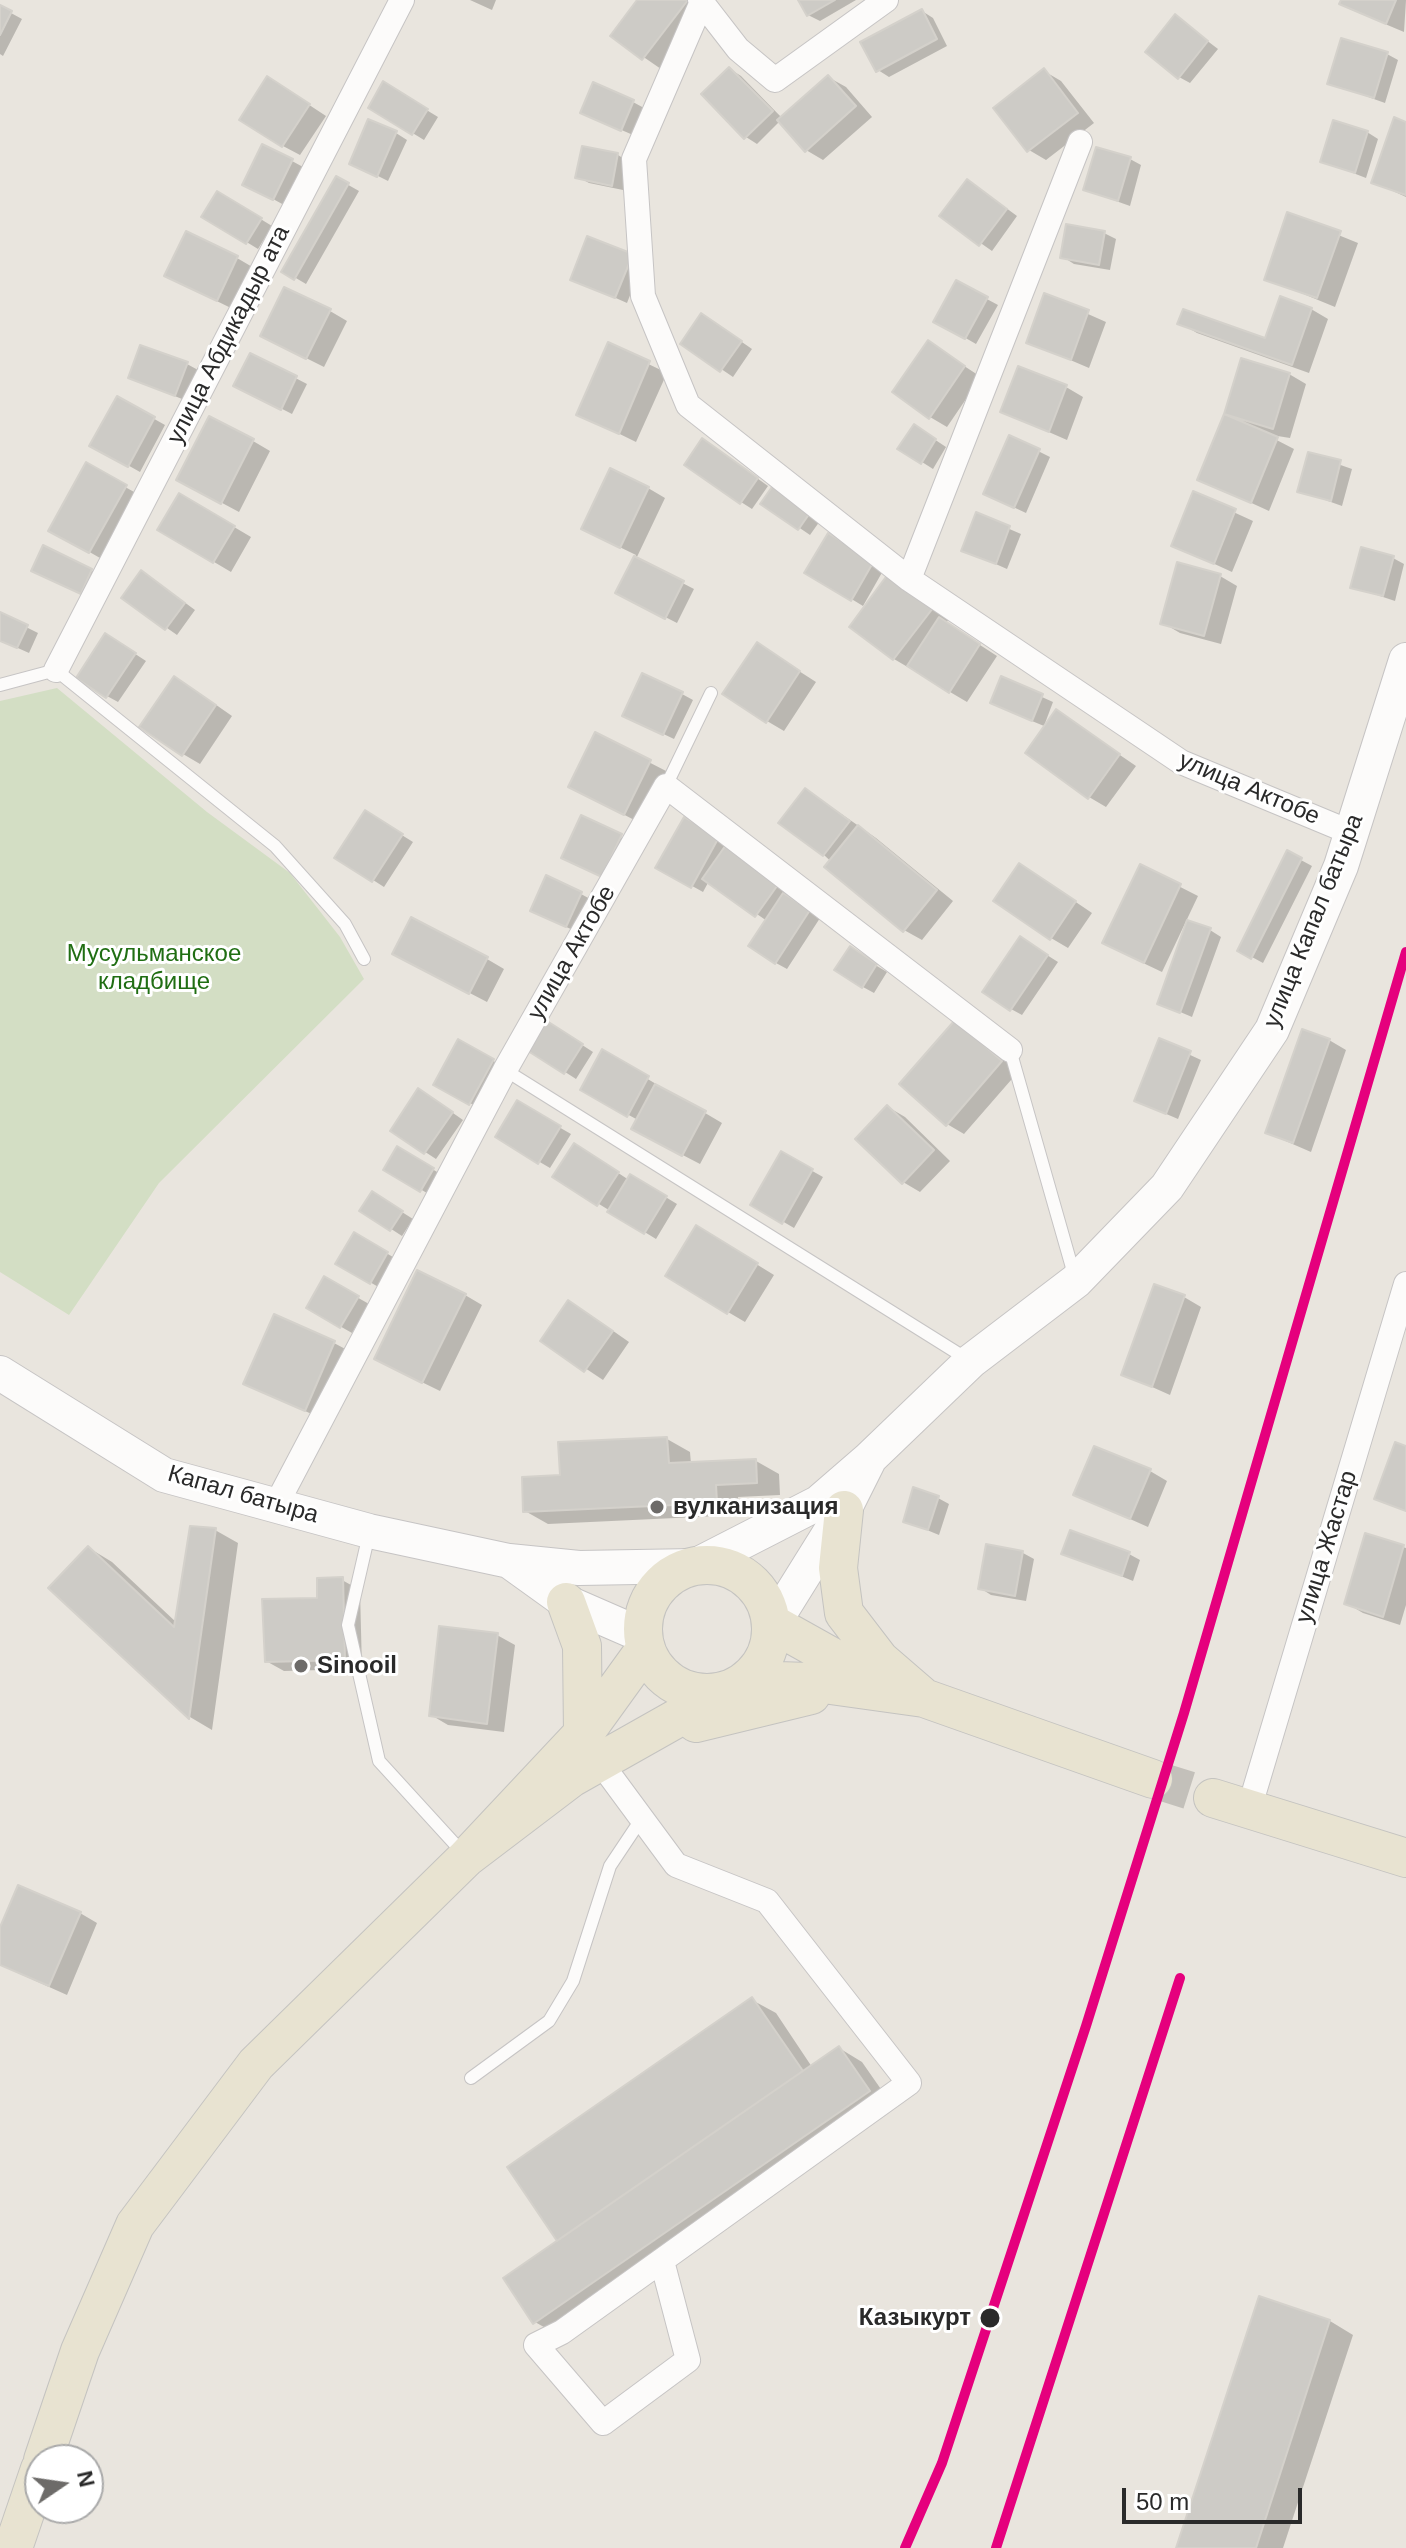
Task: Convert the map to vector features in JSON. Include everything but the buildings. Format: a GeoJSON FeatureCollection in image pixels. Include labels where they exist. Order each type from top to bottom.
{"type":"FeatureCollection","features":[{"type":"Feature","properties":{"kind":"main road","name":"улица Капал батыра"},"geometry":{"type":"LineString","coordinates":[[695,1566],[818,1503],[971,1361],[1076,1281],[1167,1187],[1272,1030],[1352,833],[1406,660]]}},
{"type":"Feature","properties":{"kind":"main road","name":"Капал батыра"},"geometry":{"type":"LineString","coordinates":[[0,1373],[164,1475],[369,1531],[509,1561],[579,1568],[695,1566]]}},
{"type":"Feature","properties":{"kind":"main road","name":"улица Капал батыра"},"geometry":{"type":"LineString","coordinates":[[773,1624],[844,1510],[870,1458]]}},
{"type":"Feature","properties":{"kind":"main road"},"geometry":{"type":"LineString","coordinates":[[844,1510],[838,1568],[844,1613],[880,1660],[924,1698]]}},
{"type":"Feature","properties":{"kind":"main road","name":"Капал батыра"},"geometry":{"type":"LineString","coordinates":[[509,1561],[566,1602],[645,1642]]}},
{"type":"Feature","properties":{"kind":"main road"},"geometry":{"type":"LineString","coordinates":[[48,2444],[80,2351],[135,2225],[256,2064],[467,1857],[592,1748],[645,1642],[647,1606],[658,1587],[675,1573],[695,1566],[718,1566],[738,1573],[755,1587],[773,1624],[841,1662],[924,1698],[1153,1779]]}},
{"type":"Feature","properties":{"kind":"main road"},"geometry":{"type":"LineString","coordinates":[[566,1602],[582,1646],[592,1748]]}},
{"type":"Feature","properties":{"kind":"main road"},"geometry":{"type":"LineString","coordinates":[[646,1736],[736,1685],[760,1666],[769,1647],[773,1624]]}},
{"type":"Feature","properties":{"kind":"main road"},"geometry":{"type":"LineString","coordinates":[[645,1642],[655,1666],[669,1681],[687,1690],[707,1693],[736,1685],[809,1682],[924,1698]]}},
{"type":"Feature","properties":{"kind":"main road"},"geometry":{"type":"LineString","coordinates":[[592,1748],[843,1687]]}},
{"type":"Feature","properties":{"kind":"main road"},"geometry":{"type":"LineString","coordinates":[[1231,1804],[1406,1858]]}},
{"type":"Feature","properties":{"kind":"main road"},"geometry":{"type":"LineString","coordinates":[[13,2548],[24,2516]]}},
{"type":"Feature","properties":{"kind":"street","name":"улица Абдикадыр ата"},"geometry":{"type":"LineString","coordinates":[[56,670],[402,0]]}},
{"type":"Feature","properties":{"kind":"street"},"geometry":{"type":"LineString","coordinates":[[700,2],[738,49],[775,80],[886,0]]}},
{"type":"Feature","properties":{"kind":"street","name":"улица Актобе"},"geometry":{"type":"LineString","coordinates":[[700,2],[634,159],[643,296],[688,405],[909,579],[1181,762],[1352,833]]}},
{"type":"Feature","properties":{"kind":"street"},"geometry":{"type":"LineString","coordinates":[[909,579],[1080,142]]}},
{"type":"Feature","properties":{"kind":"street"},"geometry":{"type":"LineString","coordinates":[[666,786],[1010,1050]]}},
{"type":"Feature","properties":{"kind":"street","name":"улица Актобе"},"geometry":{"type":"LineString","coordinates":[[276,1505],[505,1070],[666,786]]}},
{"type":"Feature","properties":{"kind":"street","name":"улица Жастар"},"geometry":{"type":"LineString","coordinates":[[1231,1804],[1406,1284]]}},
{"type":"Feature","properties":{"kind":"street"},"geometry":{"type":"LineString","coordinates":[[592,1748],[676,1865],[767,1901],[909,2083],[562,2332],[536,2345],[603,2423],[688,2360],[662,2261]]}},
{"type":"Feature","properties":{"kind":"lane"},"geometry":{"type":"LineString","coordinates":[[0,685],[56,670],[275,846],[345,924],[364,959]]}},
{"type":"Feature","properties":{"kind":"lane"},"geometry":{"type":"LineString","coordinates":[[666,786],[711,693]]}},
{"type":"Feature","properties":{"kind":"lane"},"geometry":{"type":"LineString","coordinates":[[1010,1050],[1076,1281]]}},
{"type":"Feature","properties":{"kind":"lane"},"geometry":{"type":"LineString","coordinates":[[505,1070],[971,1361]]}},
{"type":"Feature","properties":{"kind":"lane"},"geometry":{"type":"LineString","coordinates":[[369,1531],[348,1625],[379,1761],[467,1857]]}},
{"type":"Feature","properties":{"kind":"lane"},"geometry":{"type":"LineString","coordinates":[[471,2078],[549,2021],[573,1981],[610,1866],[642,1818]]}},
{"type":"Feature","properties":{"kind":"green space","name":"Мусульманское кладбище"},"geometry":{"type":"Polygon","coordinates":[[[57,688],[207,812],[290,873],[340,937],[364,979],[159,1183],[69,1315],[0,1272],[0,701],[57,688]]]}},
{"type":"Feature","properties":{"kind":"tunnel"},"geometry":{"type":"LineString","coordinates":[[1153,1779],[1213,1798]]}},
{"type":"Feature","properties":{"kind":"transit line"},"geometry":{"type":"LineString","coordinates":[[905,2548],[942,2463],[1086,2026],[1184,1713],[1406,952]]}},
{"type":"Feature","properties":{"kind":"transit line"},"geometry":{"type":"LineString","coordinates":[[996,2548],[1180,1978]]}},
{"type":"Feature","properties":{"kind":"place","name":"вулканизация"},"geometry":{"type":"Point","coordinates":[657,1507]}},
{"type":"Feature","properties":{"kind":"place","name":"Sinooil"},"geometry":{"type":"Point","coordinates":[301,1666]}},
{"type":"Feature","properties":{"kind":"place","name":"Казыкурт"},"geometry":{"type":"Point","coordinates":[990,2318]}}]}
